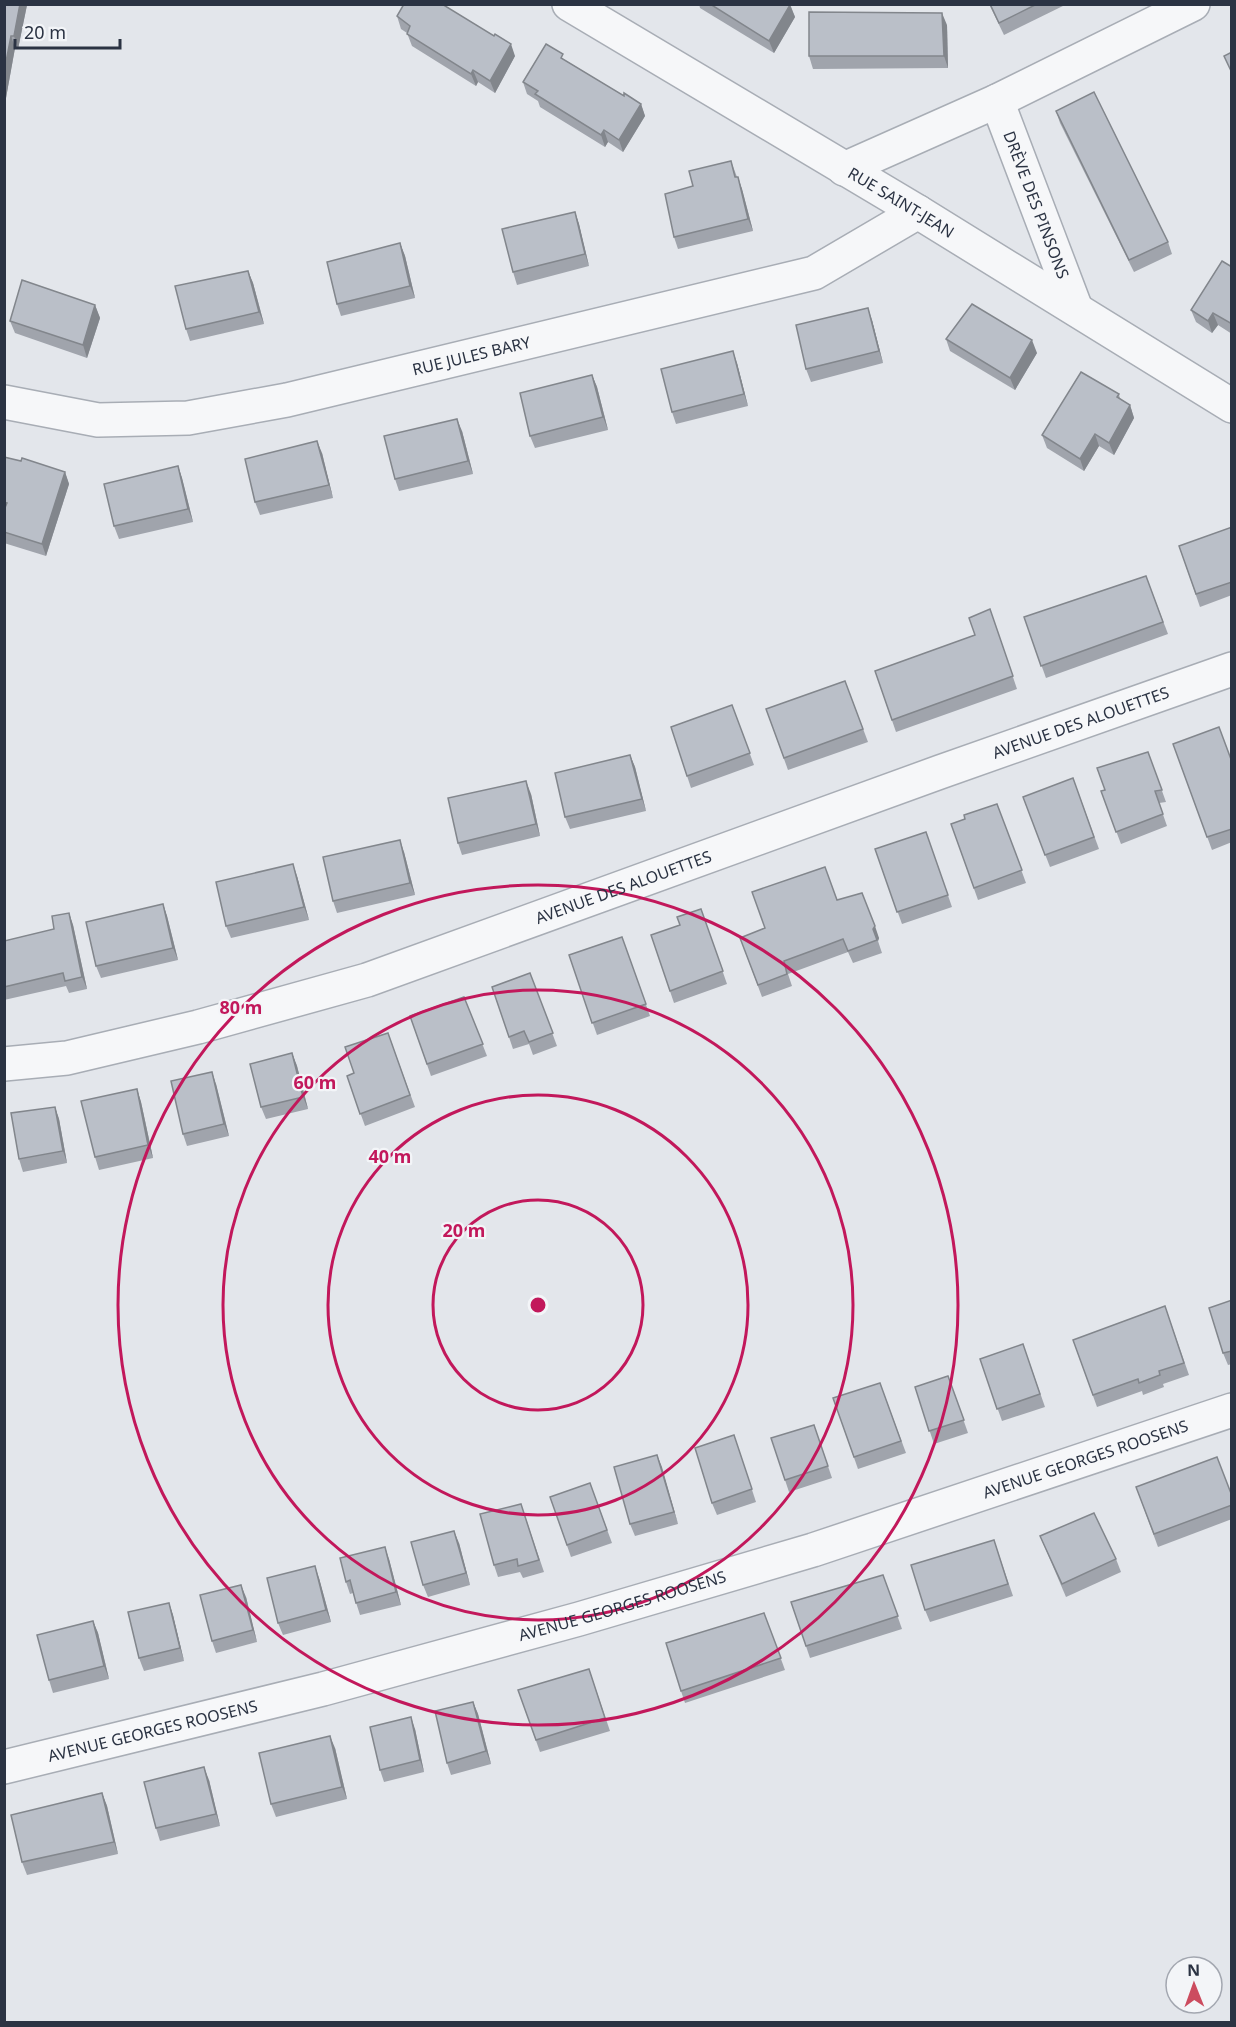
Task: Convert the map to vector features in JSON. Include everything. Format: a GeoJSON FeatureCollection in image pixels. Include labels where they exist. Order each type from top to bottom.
{"type":"FeatureCollection","features":[{"type":"Feature","properties":{"kind":"street","name":"RUE SAINT-JEAN"},"geometry":{"type":"LineString","coordinates":[[569,4],[918,212],[1232,406]]}},
{"type":"Feature","properties":{"kind":"street"},"geometry":{"type":"LineString","coordinates":[[844,169],[996,100],[1193,4]]}},
{"type":"Feature","properties":{"kind":"street","name":"DRÈVE DES PINSONS"},"geometry":{"type":"LineString","coordinates":[[996,100],[1076,309]]}},
{"type":"Feature","properties":{"kind":"street","name":"RUE JULES BARY"},"geometry":{"type":"LineString","coordinates":[[4,402],[98,420],[188,418],[287,400],[814,273],[918,212]]}},
{"type":"Feature","properties":{"kind":"street","name":"AVENUE DES ALOUETTES"},"geometry":{"type":"LineString","coordinates":[[4,1064],[67,1058],[198,1027],[367,981],[928,776],[1232,669]]}},
{"type":"Feature","properties":{"kind":"street","name":"AVENUE GEORGES ROOSENS"},"geometry":{"type":"LineString","coordinates":[[4,1767],[323,1689],[590,1616],[813,1550],[1232,1410]]}},
{"type":"Feature","properties":{"kind":"building"},"geometry":{"type":"Polygon","coordinates":[[[4,4],[20,4],[4,72],[4,4]]]}},
{"type":"Feature","properties":{"kind":"building"},"geometry":{"type":"Polygon","coordinates":[[[404,4],[442,4],[511,44],[490,81],[473,70],[471,74],[407,34],[410,26],[397,16],[404,4]]]}},
{"type":"Feature","properties":{"kind":"building"},"geometry":{"type":"Polygon","coordinates":[[[710,4],[790,4],[790,5],[769,41],[710,4]]]}},
{"type":"Feature","properties":{"kind":"building"},"geometry":{"type":"Polygon","coordinates":[[[990,4],[1037,4],[999,23],[990,4]]]}},
{"type":"Feature","properties":{"kind":"building"},"geometry":{"type":"Polygon","coordinates":[[[809,12],[942,13],[944,56],[809,56],[809,12]]]}},
{"type":"Feature","properties":{"kind":"building"},"geometry":{"type":"Polygon","coordinates":[[[546,44],[563,54],[561,58],[641,104],[619,140],[604,130],[601,135],[535,94],[538,91],[523,82],[546,44]]]}},
{"type":"Feature","properties":{"kind":"building"},"geometry":{"type":"Polygon","coordinates":[[[1232,52],[1232,73],[1224,56],[1232,52]]]}},
{"type":"Feature","properties":{"kind":"building"},"geometry":{"type":"Polygon","coordinates":[[[1094,92],[1168,242],[1129,260],[1056,111],[1094,92]]]}},
{"type":"Feature","properties":{"kind":"building"},"geometry":{"type":"Polygon","coordinates":[[[731,161],[735,177],[738,177],[748,219],[674,237],[665,194],[693,186],[689,171],[731,161]]]}},
{"type":"Feature","properties":{"kind":"building"},"geometry":{"type":"Polygon","coordinates":[[[575,212],[585,254],[513,272],[502,229],[575,212]]]}},
{"type":"Feature","properties":{"kind":"building"},"geometry":{"type":"Polygon","coordinates":[[[400,243],[410,286],[337,304],[327,262],[400,243]]]}},
{"type":"Feature","properties":{"kind":"building"},"geometry":{"type":"Polygon","coordinates":[[[1222,261],[1232,267],[1232,324],[1213,313],[1208,321],[1191,310],[1222,261]]]}},
{"type":"Feature","properties":{"kind":"building"},"geometry":{"type":"Polygon","coordinates":[[[248,271],[259,312],[186,329],[175,286],[248,271]]]}},
{"type":"Feature","properties":{"kind":"building"},"geometry":{"type":"Polygon","coordinates":[[[22,280],[95,305],[83,345],[10,321],[22,280]]]}},
{"type":"Feature","properties":{"kind":"building"},"geometry":{"type":"Polygon","coordinates":[[[972,304],[1032,340],[1010,378],[946,339],[972,304]]]}},
{"type":"Feature","properties":{"kind":"building"},"geometry":{"type":"Polygon","coordinates":[[[868,308],[879,351],[806,369],[796,325],[868,308]]]}},
{"type":"Feature","properties":{"kind":"building"},"geometry":{"type":"Polygon","coordinates":[[[733,351],[744,394],[672,412],[661,369],[733,351]]]}},
{"type":"Feature","properties":{"kind":"building"},"geometry":{"type":"Polygon","coordinates":[[[1081,372],[1119,394],[1117,397],[1130,405],[1109,443],[1095,434],[1080,459],[1042,435],[1081,372]]]}},
{"type":"Feature","properties":{"kind":"building"},"geometry":{"type":"Polygon","coordinates":[[[592,375],[603,417],[530,436],[520,393],[592,375]]]}},
{"type":"Feature","properties":{"kind":"building"},"geometry":{"type":"Polygon","coordinates":[[[457,419],[468,461],[395,479],[384,436],[457,419]]]}},
{"type":"Feature","properties":{"kind":"building"},"geometry":{"type":"Polygon","coordinates":[[[317,441],[329,485],[255,502],[245,459],[317,441]]]}},
{"type":"Feature","properties":{"kind":"building"},"geometry":{"type":"Polygon","coordinates":[[[4,457],[21,461],[22,458],[65,472],[42,544],[4,532],[4,510],[7,503],[4,502],[4,457]]]}},
{"type":"Feature","properties":{"kind":"building"},"geometry":{"type":"Polygon","coordinates":[[[178,466],[188,509],[114,526],[104,484],[178,466]]]}},
{"type":"Feature","properties":{"kind":"building"},"geometry":{"type":"Polygon","coordinates":[[[1232,527],[1232,582],[1196,594],[1179,546],[1232,527]]]}},
{"type":"Feature","properties":{"kind":"building"},"geometry":{"type":"Polygon","coordinates":[[[1146,576],[1163,622],[1041,666],[1024,617],[1146,576]]]}},
{"type":"Feature","properties":{"kind":"building"},"geometry":{"type":"Polygon","coordinates":[[[990,609],[1013,676],[892,720],[875,671],[975,635],[969,618],[990,609]]]}},
{"type":"Feature","properties":{"kind":"building"},"geometry":{"type":"Polygon","coordinates":[[[845,681],[863,729],[784,758],[766,709],[845,681]]]}},
{"type":"Feature","properties":{"kind":"building"},"geometry":{"type":"Polygon","coordinates":[[[732,705],[750,753],[687,776],[671,727],[732,705]]]}},
{"type":"Feature","properties":{"kind":"building"},"geometry":{"type":"Polygon","coordinates":[[[1219,727],[1232,762],[1232,829],[1207,837],[1173,744],[1219,727]]]}},
{"type":"Feature","properties":{"kind":"building"},"geometry":{"type":"Polygon","coordinates":[[[1148,752],[1162,790],[1155,791],[1163,814],[1116,832],[1101,791],[1105,790],[1097,768],[1148,752]]]}},
{"type":"Feature","properties":{"kind":"building"},"geometry":{"type":"Polygon","coordinates":[[[630,755],[642,799],[565,817],[555,773],[630,755]]]}},
{"type":"Feature","properties":{"kind":"building"},"geometry":{"type":"Polygon","coordinates":[[[1073,778],[1094,837],[1045,855],[1023,797],[1073,778]]]}},
{"type":"Feature","properties":{"kind":"building"},"geometry":{"type":"Polygon","coordinates":[[[526,781],[536,824],[458,843],[448,798],[526,781]]]}},
{"type":"Feature","properties":{"kind":"building"},"geometry":{"type":"Polygon","coordinates":[[[997,804],[1022,870],[974,888],[951,824],[965,819],[964,815],[997,804]]]}},
{"type":"Feature","properties":{"kind":"building"},"geometry":{"type":"Polygon","coordinates":[[[926,832],[948,895],[897,912],[875,849],[926,832]]]}},
{"type":"Feature","properties":{"kind":"building"},"geometry":{"type":"Polygon","coordinates":[[[400,840],[410,883],[333,901],[323,857],[400,840]]]}},
{"type":"Feature","properties":{"kind":"building"},"geometry":{"type":"Polygon","coordinates":[[[293,864],[304,907],[226,926],[216,882],[293,864]]]}},
{"type":"Feature","properties":{"kind":"building"},"geometry":{"type":"Polygon","coordinates":[[[825,867],[837,900],[862,893],[875,926],[873,929],[877,940],[848,951],[843,939],[784,961],[787,974],[758,985],[740,938],[765,928],[752,892],[825,867]]]}},
{"type":"Feature","properties":{"kind":"building"},"geometry":{"type":"Polygon","coordinates":[[[163,904],[173,948],[96,966],[86,922],[163,904]]]}},
{"type":"Feature","properties":{"kind":"building"},"geometry":{"type":"Polygon","coordinates":[[[701,909],[723,971],[670,991],[651,935],[680,925],[677,917],[701,909]]]}},
{"type":"Feature","properties":{"kind":"building"},"geometry":{"type":"Polygon","coordinates":[[[69,913],[82,977],[65,981],[63,973],[4,987],[4,941],[54,929],[52,916],[69,913]]]}},
{"type":"Feature","properties":{"kind":"building"},"geometry":{"type":"Polygon","coordinates":[[[622,937],[646,1004],[592,1023],[569,955],[622,937]]]}},
{"type":"Feature","properties":{"kind":"building"},"geometry":{"type":"Polygon","coordinates":[[[530,973],[553,1033],[529,1042],[524,1031],[509,1037],[492,987],[530,973]]]}},
{"type":"Feature","properties":{"kind":"building"},"geometry":{"type":"Polygon","coordinates":[[[464,997],[483,1044],[427,1064],[410,1016],[464,997]]]}},
{"type":"Feature","properties":{"kind":"building"},"geometry":{"type":"Polygon","coordinates":[[[388,1033],[410,1095],[360,1114],[347,1076],[354,1073],[345,1047],[388,1033]]]}},
{"type":"Feature","properties":{"kind":"building"},"geometry":{"type":"Polygon","coordinates":[[[292,1053],[303,1097],[261,1107],[250,1064],[292,1053]]]}},
{"type":"Feature","properties":{"kind":"building"},"geometry":{"type":"Polygon","coordinates":[[[212,1072],[224,1124],[183,1134],[171,1081],[212,1072]]]}},
{"type":"Feature","properties":{"kind":"building"},"geometry":{"type":"Polygon","coordinates":[[[137,1089],[148,1145],[95,1157],[81,1101],[137,1089]]]}},
{"type":"Feature","properties":{"kind":"building"},"geometry":{"type":"Polygon","coordinates":[[[55,1107],[63,1151],[19,1159],[11,1113],[55,1107]]]}},
{"type":"Feature","properties":{"kind":"building"},"geometry":{"type":"Polygon","coordinates":[[[1232,1300],[1232,1351],[1223,1353],[1209,1308],[1232,1300]]]}},
{"type":"Feature","properties":{"kind":"building"},"geometry":{"type":"Polygon","coordinates":[[[1165,1306],[1184,1363],[1159,1371],[1160,1375],[1139,1383],[1138,1379],[1093,1395],[1073,1340],[1165,1306]]]}},
{"type":"Feature","properties":{"kind":"building"},"geometry":{"type":"Polygon","coordinates":[[[1023,1344],[1040,1394],[997,1409],[980,1359],[1023,1344]]]}},
{"type":"Feature","properties":{"kind":"building"},"geometry":{"type":"Polygon","coordinates":[[[948,1376],[964,1420],[929,1431],[915,1387],[948,1376]]]}},
{"type":"Feature","properties":{"kind":"building"},"geometry":{"type":"Polygon","coordinates":[[[880,1383],[901,1441],[854,1457],[833,1398],[880,1383]]]}},
{"type":"Feature","properties":{"kind":"building"},"geometry":{"type":"Polygon","coordinates":[[[814,1425],[828,1466],[785,1480],[771,1438],[814,1425]]]}},
{"type":"Feature","properties":{"kind":"building"},"geometry":{"type":"Polygon","coordinates":[[[734,1435],[752,1489],[712,1503],[695,1448],[734,1435]]]}},
{"type":"Feature","properties":{"kind":"building"},"geometry":{"type":"Polygon","coordinates":[[[657,1455],[674,1512],[630,1524],[614,1467],[657,1455]]]}},
{"type":"Feature","properties":{"kind":"building"},"geometry":{"type":"Polygon","coordinates":[[[1217,1457],[1232,1496],[1232,1505],[1154,1534],[1136,1487],[1217,1457]]]}},
{"type":"Feature","properties":{"kind":"building"},"geometry":{"type":"Polygon","coordinates":[[[590,1483],[607,1530],[567,1545],[550,1497],[590,1483]]]}},
{"type":"Feature","properties":{"kind":"building"},"geometry":{"type":"Polygon","coordinates":[[[521,1504],[539,1560],[518,1566],[517,1559],[494,1565],[480,1514],[521,1504]]]}},
{"type":"Feature","properties":{"kind":"building"},"geometry":{"type":"Polygon","coordinates":[[[1094,1513],[1116,1559],[1062,1584],[1040,1536],[1094,1513]]]}},
{"type":"Feature","properties":{"kind":"building"},"geometry":{"type":"Polygon","coordinates":[[[454,1531],[466,1573],[423,1585],[411,1542],[454,1531]]]}},
{"type":"Feature","properties":{"kind":"building"},"geometry":{"type":"Polygon","coordinates":[[[994,1540],[1008,1584],[925,1610],[911,1565],[994,1540]]]}},
{"type":"Feature","properties":{"kind":"building"},"geometry":{"type":"Polygon","coordinates":[[[385,1547],[396,1592],[356,1603],[350,1580],[346,1582],[340,1558],[385,1547]]]}},
{"type":"Feature","properties":{"kind":"building"},"geometry":{"type":"Polygon","coordinates":[[[315,1566],[326,1610],[278,1623],[267,1578],[315,1566]]]}},
{"type":"Feature","properties":{"kind":"building"},"geometry":{"type":"Polygon","coordinates":[[[883,1575],[898,1616],[806,1646],[791,1602],[883,1575]]]}},
{"type":"Feature","properties":{"kind":"building"},"geometry":{"type":"Polygon","coordinates":[[[241,1585],[253,1630],[212,1641],[200,1595],[241,1585]]]}},
{"type":"Feature","properties":{"kind":"building"},"geometry":{"type":"Polygon","coordinates":[[[169,1603],[180,1648],[139,1658],[128,1612],[169,1603]]]}},
{"type":"Feature","properties":{"kind":"building"},"geometry":{"type":"Polygon","coordinates":[[[764,1613],[781,1658],[681,1691],[666,1643],[764,1613]]]}},
{"type":"Feature","properties":{"kind":"building"},"geometry":{"type":"Polygon","coordinates":[[[93,1621],[104,1666],[49,1680],[37,1635],[93,1621]]]}},
{"type":"Feature","properties":{"kind":"building"},"geometry":{"type":"Polygon","coordinates":[[[589,1669],[605,1718],[536,1740],[518,1690],[589,1669]]]}},
{"type":"Feature","properties":{"kind":"building"},"geometry":{"type":"Polygon","coordinates":[[[473,1702],[486,1751],[447,1763],[435,1711],[473,1702]]]}},
{"type":"Feature","properties":{"kind":"building"},"geometry":{"type":"Polygon","coordinates":[[[411,1717],[420,1760],[380,1770],[370,1727],[411,1717]]]}},
{"type":"Feature","properties":{"kind":"building"},"geometry":{"type":"Polygon","coordinates":[[[330,1736],[342,1787],[271,1804],[259,1753],[330,1736]]]}},
{"type":"Feature","properties":{"kind":"building"},"geometry":{"type":"Polygon","coordinates":[[[204,1767],[216,1814],[156,1828],[144,1782],[204,1767]]]}},
{"type":"Feature","properties":{"kind":"building"},"geometry":{"type":"Polygon","coordinates":[[[102,1793],[114,1842],[22,1862],[11,1815],[102,1793]]]}}]}
